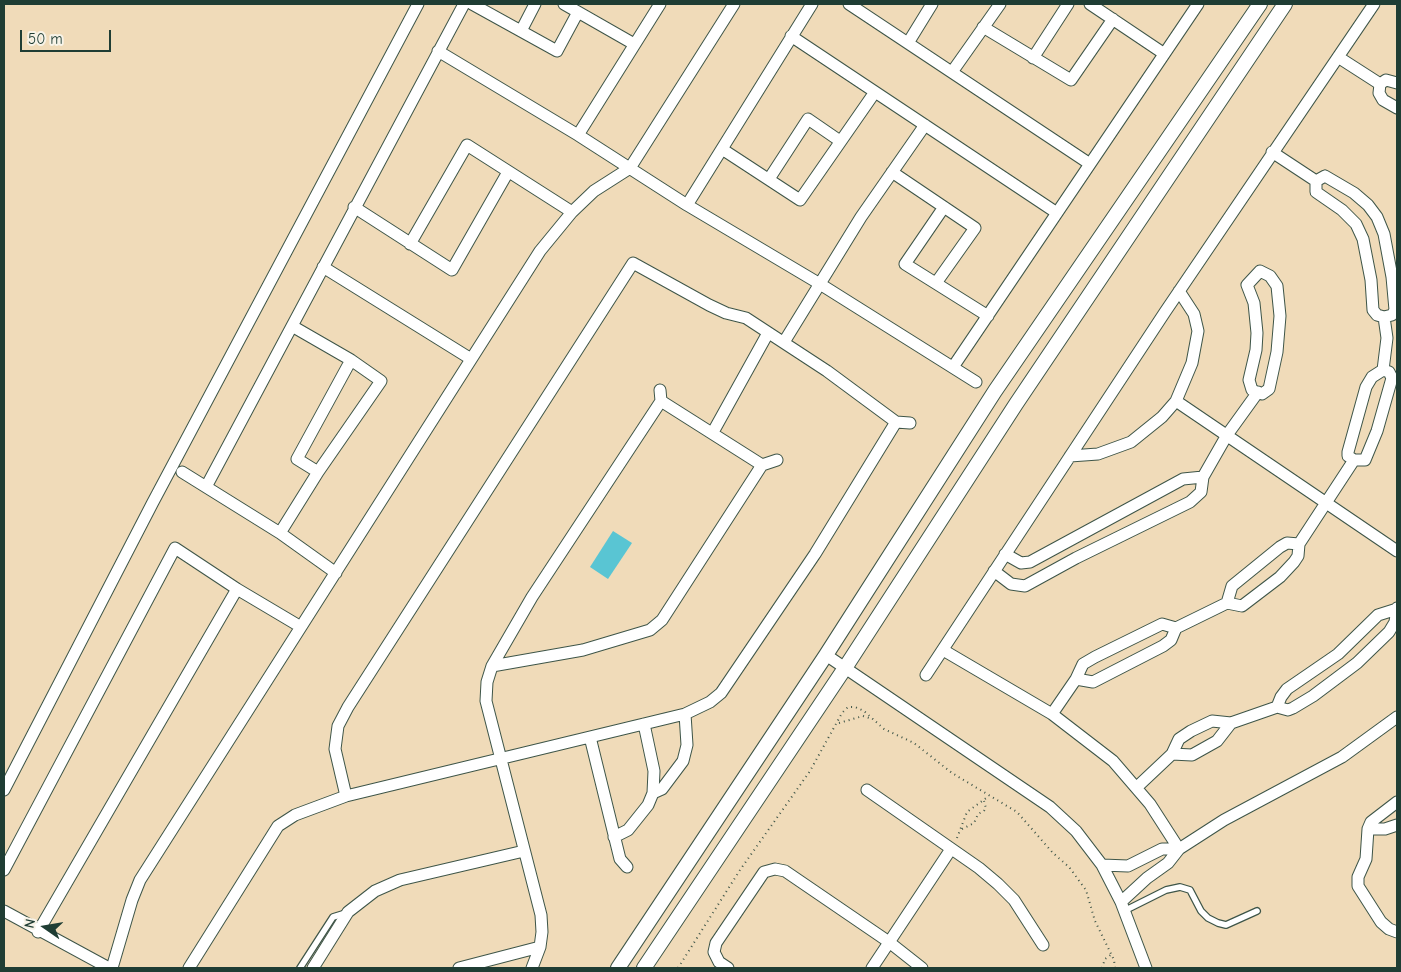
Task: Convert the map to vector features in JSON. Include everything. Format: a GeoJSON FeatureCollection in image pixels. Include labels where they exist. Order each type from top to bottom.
{"type":"FeatureCollection","features":[{"type":"Feature","properties":{"kind":"street"},"geometry":{"type":"LineString","coordinates":[[4,790],[152,504],[418,4]]}},
{"type":"Feature","properties":{"kind":"street"},"geometry":{"type":"LineString","coordinates":[[206,487],[464,4]]}},
{"type":"Feature","properties":{"kind":"street"},"geometry":{"type":"LineString","coordinates":[[472,4],[557,51],[578,12]]}},
{"type":"Feature","properties":{"kind":"street"},"geometry":{"type":"LineString","coordinates":[[521,31],[535,4]]}},
{"type":"Feature","properties":{"kind":"street"},"geometry":{"type":"LineString","coordinates":[[564,4],[634,44]]}},
{"type":"Feature","properties":{"kind":"street"},"geometry":{"type":"LineString","coordinates":[[578,135],[660,4]]}},
{"type":"Feature","properties":{"kind":"street"},"geometry":{"type":"LineString","coordinates":[[4,911],[38,932],[111,968],[140,880],[540,251],[572,212],[594,191],[630,168],[734,4]]}},
{"type":"Feature","properties":{"kind":"street"},"geometry":{"type":"LineString","coordinates":[[687,205],[812,4]]}},
{"type":"Feature","properties":{"kind":"street"},"geometry":{"type":"LineString","coordinates":[[849,4],[1090,164]]}},
{"type":"Feature","properties":{"kind":"street"},"geometry":{"type":"LineString","coordinates":[[908,43],[932,4]]}},
{"type":"Feature","properties":{"kind":"street"},"geometry":{"type":"LineString","coordinates":[[952,72],[1000,4]]}},
{"type":"Feature","properties":{"kind":"street"},"geometry":{"type":"LineString","coordinates":[[1033,58],[1068,4]]}},
{"type":"Feature","properties":{"kind":"street"},"geometry":{"type":"LineString","coordinates":[[1090,4],[1163,53]]}},
{"type":"Feature","properties":{"kind":"street"},"geometry":{"type":"LineString","coordinates":[[618,968],[826,655],[995,391],[1260,4]]}},
{"type":"Feature","properties":{"kind":"street"},"geometry":{"type":"LineString","coordinates":[[644,968],[845,668],[1021,396],[1285,4]]}},
{"type":"Feature","properties":{"kind":"street"},"geometry":{"type":"LineString","coordinates":[[926,674],[1179,291],[1374,4]]}},
{"type":"Feature","properties":{"kind":"street"},"geometry":{"type":"LineString","coordinates":[[953,367],[1195,5]]}},
{"type":"Feature","properties":{"kind":"street"},"geometry":{"type":"LineString","coordinates":[[983,27],[1071,80],[1113,19]]}},
{"type":"Feature","properties":{"kind":"street"},"geometry":{"type":"LineString","coordinates":[[791,36],[1057,213]]}},
{"type":"Feature","properties":{"kind":"street"},"geometry":{"type":"LineString","coordinates":[[438,50],[976,382]]}},
{"type":"Feature","properties":{"kind":"street"},"geometry":{"type":"LineString","coordinates":[[1338,56],[1380,84]]}},
{"type":"Feature","properties":{"kind":"street"},"geometry":{"type":"LineString","coordinates":[[1380,84],[1386,80],[1397,83]]}},
{"type":"Feature","properties":{"kind":"street"},"geometry":{"type":"LineString","coordinates":[[1380,84],[1380,96],[1397,108]]}},
{"type":"Feature","properties":{"kind":"street"},"geometry":{"type":"LineString","coordinates":[[722,149],[800,200],[875,92]]}},
{"type":"Feature","properties":{"kind":"street"},"geometry":{"type":"LineString","coordinates":[[769,180],[808,119],[840,140]]}},
{"type":"Feature","properties":{"kind":"street"},"geometry":{"type":"LineString","coordinates":[[784,342],[861,217],[925,125]]}},
{"type":"Feature","properties":{"kind":"street"},"geometry":{"type":"LineString","coordinates":[[410,244],[466,145],[572,212]]}},
{"type":"Feature","properties":{"kind":"street"},"geometry":{"type":"LineString","coordinates":[[1272,152],[1316,181]]}},
{"type":"Feature","properties":{"kind":"street"},"geometry":{"type":"LineString","coordinates":[[354,207],[452,270],[508,172]]}},
{"type":"Feature","properties":{"kind":"street"},"geometry":{"type":"LineString","coordinates":[[892,172],[974,228],[936,283]]}},
{"type":"Feature","properties":{"kind":"street"},"geometry":{"type":"LineString","coordinates":[[1322,176],[1329,177],[1361,199],[1377,217],[1384,234],[1396,310],[1392,315],[1384,317],[1377,315],[1374,310],[1371,280],[1363,239],[1356,224],[1342,210],[1318,196],[1314,188],[1316,181],[1322,176]]}},
{"type":"Feature","properties":{"kind":"street"},"geometry":{"type":"LineString","coordinates":[[944,207],[905,264],[988,316]]}},
{"type":"Feature","properties":{"kind":"street"},"geometry":{"type":"LineString","coordinates":[[346,796],[335,749],[338,726],[348,707],[633,263],[709,305],[726,313],[746,318],[784,342],[896,422],[910,423]]}},
{"type":"Feature","properties":{"kind":"street"},"geometry":{"type":"LineString","coordinates":[[323,267],[471,359]]}},
{"type":"Feature","properties":{"kind":"street"},"geometry":{"type":"LineString","coordinates":[[1260,271],[1270,276],[1277,286],[1280,333],[1269,389],[1262,394],[1258,392],[1252,390],[1249,384],[1256,350],[1257,333],[1254,303],[1247,285],[1260,271]]}},
{"type":"Feature","properties":{"kind":"street"},"geometry":{"type":"LineString","coordinates":[[1070,456],[1098,454],[1131,442],[1162,417],[1176,401],[1192,364],[1198,331],[1194,314],[1179,291]]}},
{"type":"Feature","properties":{"kind":"street"},"geometry":{"type":"LineString","coordinates":[[1383,370],[1387,338],[1384,317]]}},
{"type":"Feature","properties":{"kind":"street"},"geometry":{"type":"LineString","coordinates":[[280,533],[318,472],[381,381],[351,360],[292,326]]}},
{"type":"Feature","properties":{"kind":"street"},"geometry":{"type":"LineString","coordinates":[[713,432],[768,333]]}},
{"type":"Feature","properties":{"kind":"street"},"geometry":{"type":"LineString","coordinates":[[318,472],[296,458],[351,360]]}},
{"type":"Feature","properties":{"kind":"street"},"geometry":{"type":"LineString","coordinates":[[1383,370],[1389,372],[1392,378],[1377,432],[1365,460],[1354,460],[1348,456],[1348,452],[1366,387],[1372,377],[1383,370]]}},
{"type":"Feature","properties":{"kind":"street"},"geometry":{"type":"LineString","coordinates":[[994,571],[1011,584],[1025,586],[1076,558],[1190,502],[1201,492],[1203,477],[1227,435],[1258,392]]}},
{"type":"Feature","properties":{"kind":"street"},"geometry":{"type":"LineString","coordinates":[[532,968],[540,947],[542,932],[541,915],[486,701],[487,682],[492,666],[532,597],[660,396],[762,465]]}},
{"type":"Feature","properties":{"kind":"street"},"geometry":{"type":"LineString","coordinates":[[1176,401],[1397,551]]}},
{"type":"Feature","properties":{"kind":"street"},"geometry":{"type":"LineString","coordinates":[[189,968],[278,826],[295,814],[346,796],[686,714],[710,702],[721,693],[815,554],[896,422]]}},
{"type":"Feature","properties":{"kind":"street"},"geometry":{"type":"LineString","coordinates":[[492,666],[583,650],[650,630],[662,620],[762,465],[777,460]]}},
{"type":"Feature","properties":{"kind":"street"},"geometry":{"type":"LineString","coordinates":[[1052,714],[1076,679],[1083,664],[1094,657],[1162,624],[1176,628],[1227,604],[1242,606],[1266,588],[1294,562],[1298,556],[1299,544],[1354,460]]}},
{"type":"Feature","properties":{"kind":"street"},"geometry":{"type":"LineString","coordinates":[[182,472],[280,533],[336,572]]}},
{"type":"Feature","properties":{"kind":"street"},"geometry":{"type":"LineString","coordinates":[[1005,554],[1020,562],[1030,562],[1183,479],[1203,477]]}},
{"type":"Feature","properties":{"kind":"street"},"geometry":{"type":"LineString","coordinates":[[1227,604],[1232,586],[1280,547],[1287,543],[1299,544]]}},
{"type":"Feature","properties":{"kind":"street"},"geometry":{"type":"LineString","coordinates":[[4,870],[175,548],[237,589],[301,626]]}},
{"type":"Feature","properties":{"kind":"street"},"geometry":{"type":"LineString","coordinates":[[38,932],[237,589]]}},
{"type":"Feature","properties":{"kind":"street"},"geometry":{"type":"LineString","coordinates":[[1137,787],[1172,754],[1179,739],[1192,731],[1212,721],[1231,723],[1277,707],[1288,710],[1293,708],[1357,663],[1394,627],[1397,609],[1378,615],[1338,654],[1287,689],[1280,697],[1277,707]]}},
{"type":"Feature","properties":{"kind":"street"},"geometry":{"type":"LineString","coordinates":[[1076,679],[1093,682],[1163,646],[1172,640],[1176,628]]}},
{"type":"Feature","properties":{"kind":"street"},"geometry":{"type":"LineString","coordinates":[[942,650],[1052,714],[1113,760],[1137,787],[1178,849]]}},
{"type":"Feature","properties":{"kind":"street"},"geometry":{"type":"LineString","coordinates":[[826,655],[1050,807],[1076,831],[1102,865],[1123,906],[1146,968]]}},
{"type":"Feature","properties":{"kind":"street"},"geometry":{"type":"LineString","coordinates":[[653,793],[662,789],[683,761],[688,745],[686,714]]}},
{"type":"Feature","properties":{"kind":"street"},"geometry":{"type":"LineString","coordinates":[[1123,906],[1147,878],[1168,863],[1178,849],[1224,820],[1342,757],[1397,717]]}},
{"type":"Feature","properties":{"kind":"street"},"geometry":{"type":"LineString","coordinates":[[1172,754],[1192,755],[1217,741],[1231,723]]}},
{"type":"Feature","properties":{"kind":"street"},"geometry":{"type":"LineString","coordinates":[[614,837],[628,830],[648,805],[653,793],[654,771],[644,724]]}},
{"type":"Feature","properties":{"kind":"street"},"geometry":{"type":"LineString","coordinates":[[590,737],[620,859],[627,867]]}},
{"type":"Feature","properties":{"kind":"street"},"geometry":{"type":"LineString","coordinates":[[867,790],[979,868],[1014,900],[1043,945]]}},
{"type":"Feature","properties":{"kind":"street"},"geometry":{"type":"LineString","coordinates":[[1397,802],[1371,822],[1368,829],[1366,859],[1358,877],[1358,886],[1381,922],[1389,929],[1397,932]]}},
{"type":"Feature","properties":{"kind":"street"},"geometry":{"type":"LineString","coordinates":[[1368,829],[1384,829],[1397,825]]}},
{"type":"Feature","properties":{"kind":"street"},"geometry":{"type":"LineString","coordinates":[[872,968],[951,848]]}},
{"type":"Feature","properties":{"kind":"street"},"geometry":{"type":"LineString","coordinates":[[1102,865],[1128,866],[1162,849],[1178,849]]}},
{"type":"Feature","properties":{"kind":"street"},"geometry":{"type":"LineString","coordinates":[[313,968],[348,912],[375,891],[400,880],[524,850]]}},
{"type":"Feature","properties":{"kind":"street"},"geometry":{"type":"LineString","coordinates":[[728,968],[719,962],[714,952],[716,942],[764,872],[775,869],[785,871],[889,942],[922,968]]}},
{"type":"Feature","properties":{"kind":"street"},"geometry":{"type":"LineString","coordinates":[[459,968],[540,947]]}},
{"type":"Feature","properties":{"kind":"lane"},"geometry":{"type":"LineString","coordinates":[[1123,906],[1166,890],[1180,887],[1190,890],[1201,911],[1208,918],[1226,926],[1257,911]]}},
{"type":"Feature","properties":{"kind":"lane"},"geometry":{"type":"LineString","coordinates":[[300,968],[334,917],[348,912]]}},
{"type":"Feature","properties":{"kind":"path"},"geometry":{"type":"LineString","coordinates":[[678,968],[740,870],[810,771],[848,707],[855,707],[864,711],[884,730],[914,743],[952,773],[1017,812],[1053,853],[1069,867],[1086,890],[1095,921],[1112,954],[1114,968]]}},
{"type":"Feature","properties":{"kind":"path"},"geometry":{"type":"LineString","coordinates":[[839,723],[863,716],[873,719]]}},
{"type":"Feature","properties":{"kind":"path"},"geometry":{"type":"LineString","coordinates":[[951,848],[962,829],[967,812],[989,796]]}},
{"type":"Feature","properties":{"kind":"path"},"geometry":{"type":"LineString","coordinates":[[962,829],[974,823],[978,814],[984,811],[986,808],[984,801]]}},
{"type":"Feature","properties":{"kind":"path"},"geometry":{"type":"LineString","coordinates":[[1102,968],[1105,959],[1112,954]]}},
{"type":"Feature","properties":{"kind":"water"},"geometry":{"type":"Polygon","coordinates":[[[613,531],[632,543],[608,579],[590,567],[613,531]]]}}]}
